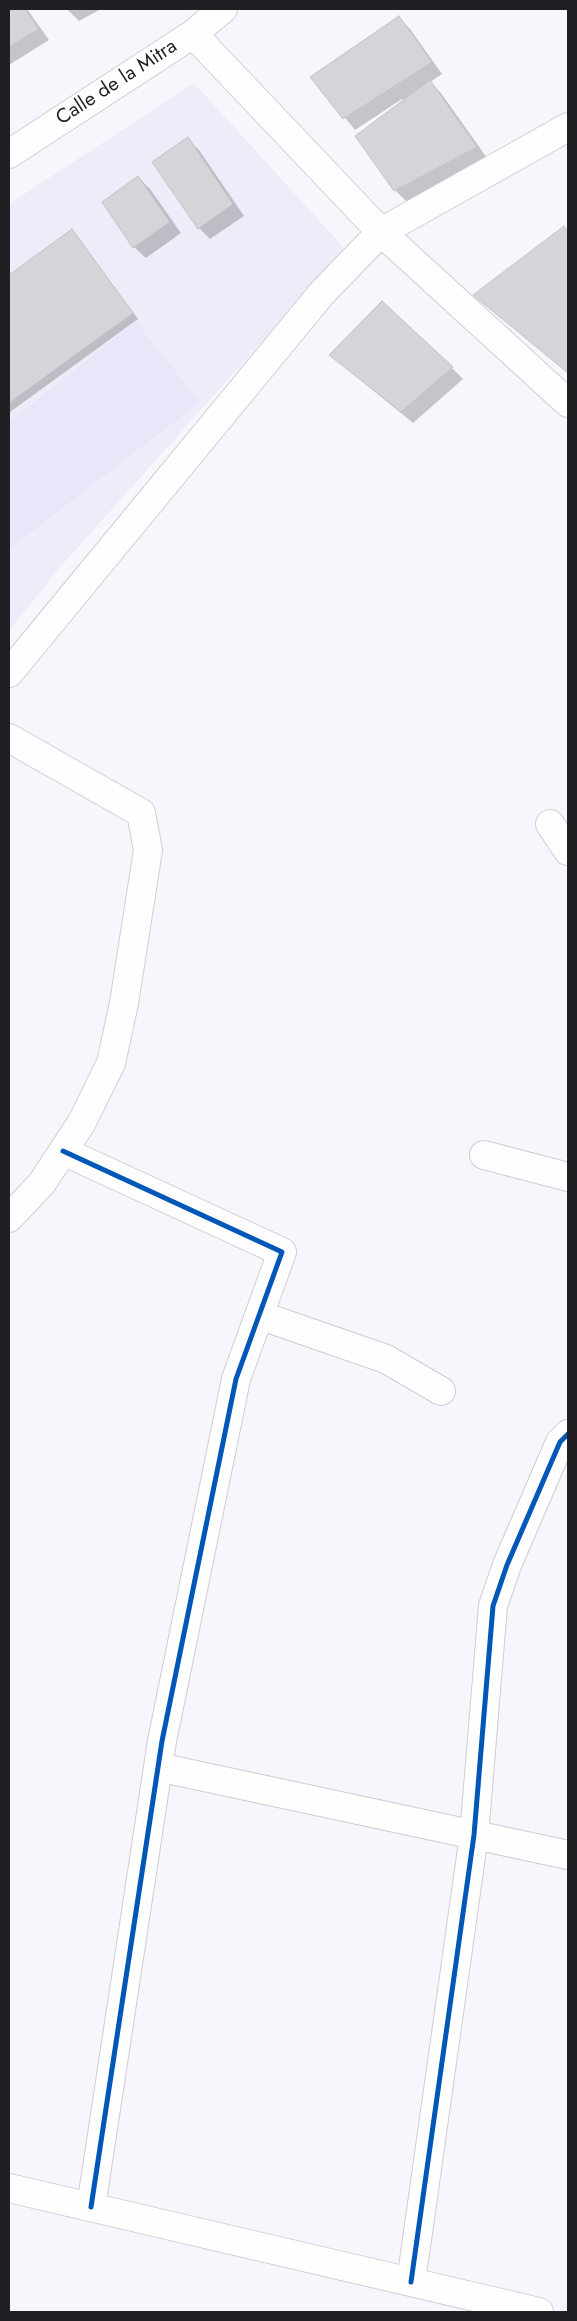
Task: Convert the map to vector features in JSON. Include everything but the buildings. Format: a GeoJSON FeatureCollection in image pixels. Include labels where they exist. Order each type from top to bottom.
{"type":"FeatureCollection","features":[{"type":"Feature","properties":{"kind":"street","name":"Calle de la Mitra"},"geometry":{"type":"LineString","coordinates":[[9,154],[193,34],[223,9]]}},
{"type":"Feature","properties":{"kind":"street"},"geometry":{"type":"LineString","coordinates":[[193,34],[380,232],[568,403]]}},
{"type":"Feature","properties":{"kind":"street"},"geometry":{"type":"LineString","coordinates":[[9,673],[322,293],[380,232],[568,127]]}},
{"type":"Feature","properties":{"kind":"street"},"geometry":{"type":"LineString","coordinates":[[9,738],[141,813],[148,850],[124,1003],[111,1063],[82,1122],[42,1183],[9,1218]]}},
{"type":"Feature","properties":{"kind":"street"},"geometry":{"type":"LineString","coordinates":[[550,824],[568,851]]}},
{"type":"Feature","properties":{"kind":"street"},"geometry":{"type":"LineString","coordinates":[[63,1151],[282,1252],[236,1380],[158,1767],[91,2207]]}},
{"type":"Feature","properties":{"kind":"street"},"geometry":{"type":"LineString","coordinates":[[484,1155],[568,1177]]}},
{"type":"Feature","properties":{"kind":"street"},"geometry":{"type":"LineString","coordinates":[[259,1316],[386,1359],[441,1391]]}},
{"type":"Feature","properties":{"kind":"street"},"geometry":{"type":"LineString","coordinates":[[411,2282],[474,1835],[493,1606],[507,1565],[560,1442],[568,1434]]}},
{"type":"Feature","properties":{"kind":"street"},"geometry":{"type":"LineString","coordinates":[[158,1767],[568,1855]]}},
{"type":"Feature","properties":{"kind":"street"},"geometry":{"type":"LineString","coordinates":[[9,2188],[539,2312]]}},
{"type":"Feature","properties":{"kind":"shaded area"},"geometry":{"type":"Polygon","coordinates":[[[194,83],[345,249],[61,566],[9,631],[9,204],[194,83]]]}},
{"type":"Feature","properties":{"kind":"shaded area"},"geometry":{"type":"Polygon","coordinates":[[[136,322],[200,402],[9,549],[9,422],[136,322]]]}},
{"type":"Feature","properties":{"kind":"cycle path"},"geometry":{"type":"LineString","coordinates":[[63,1151],[282,1252],[236,1379],[162,1741],[91,2207]]}},
{"type":"Feature","properties":{"kind":"cycle path"},"geometry":{"type":"LineString","coordinates":[[411,2282],[474,1835],[493,1606],[507,1565],[560,1442],[568,1434]]}}]}
